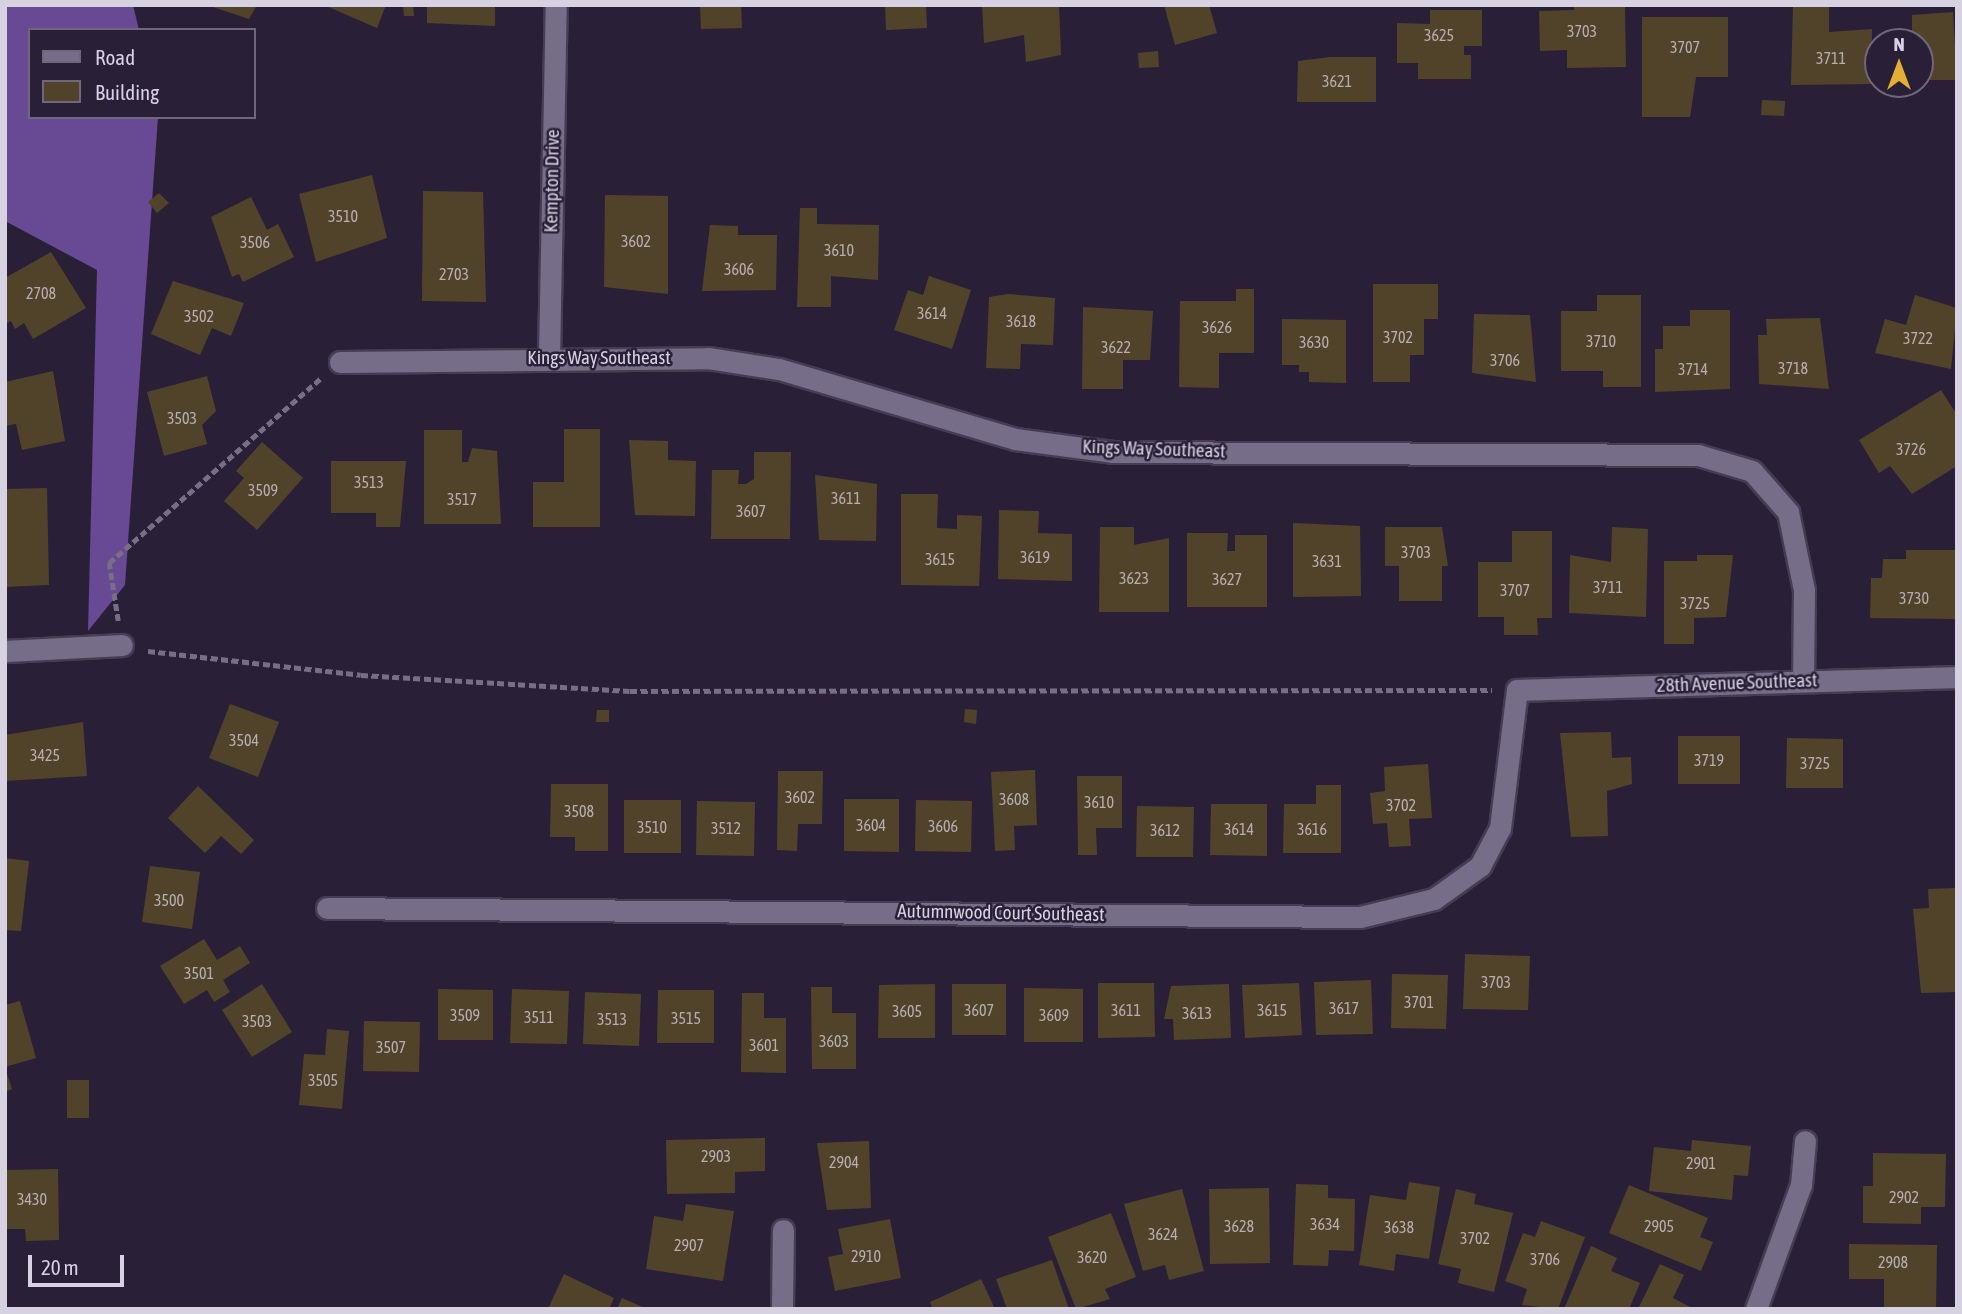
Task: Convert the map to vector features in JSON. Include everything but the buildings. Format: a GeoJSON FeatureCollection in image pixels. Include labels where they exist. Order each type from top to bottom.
{"type":"FeatureCollection","features":[{"type":"Feature","properties":{"kind":"street","name":"Kempton Drive"},"geometry":{"type":"LineString","coordinates":[[548,357],[556,5]]}},
{"type":"Feature","properties":{"kind":"street","name":"Kings Way Southeast"},"geometry":{"type":"LineString","coordinates":[[340,362],[548,357],[708,358],[779,369],[966,426],[1112,452],[1698,455],[1752,471],[1788,512],[1804,590],[1802,681]]}},
{"type":"Feature","properties":{"kind":"street"},"geometry":{"type":"LineString","coordinates":[[5,651],[122,645]]}},
{"type":"Feature","properties":{"kind":"street","name":"28th Avenue Southeast"},"geometry":{"type":"LineString","coordinates":[[1517,690],[1957,677]]}},
{"type":"Feature","properties":{"kind":"street","name":"Autumnwood Court Southeast"},"geometry":{"type":"LineString","coordinates":[[327,908],[1360,917],[1434,899],[1480,866],[1500,828],[1517,690]]}},
{"type":"Feature","properties":{"kind":"street"},"geometry":{"type":"LineString","coordinates":[[1756,1309],[1801,1185],[1805,1141]]}},
{"type":"Feature","properties":{"kind":"street"},"geometry":{"type":"LineString","coordinates":[[782,1309],[783,1230]]}},
{"type":"Feature","properties":{"kind":"path"},"geometry":{"type":"LineString","coordinates":[[340,362],[109,563],[122,645],[240,664],[630,691],[1517,690]]}},
{"type":"Feature","properties":{"kind":"shaded area"},"geometry":{"type":"Polygon","coordinates":[[[5,5],[133,5],[139,28],[28,28],[28,119],[158,119],[125,585],[88,631],[97,270],[5,221],[5,5]]]}}]}
